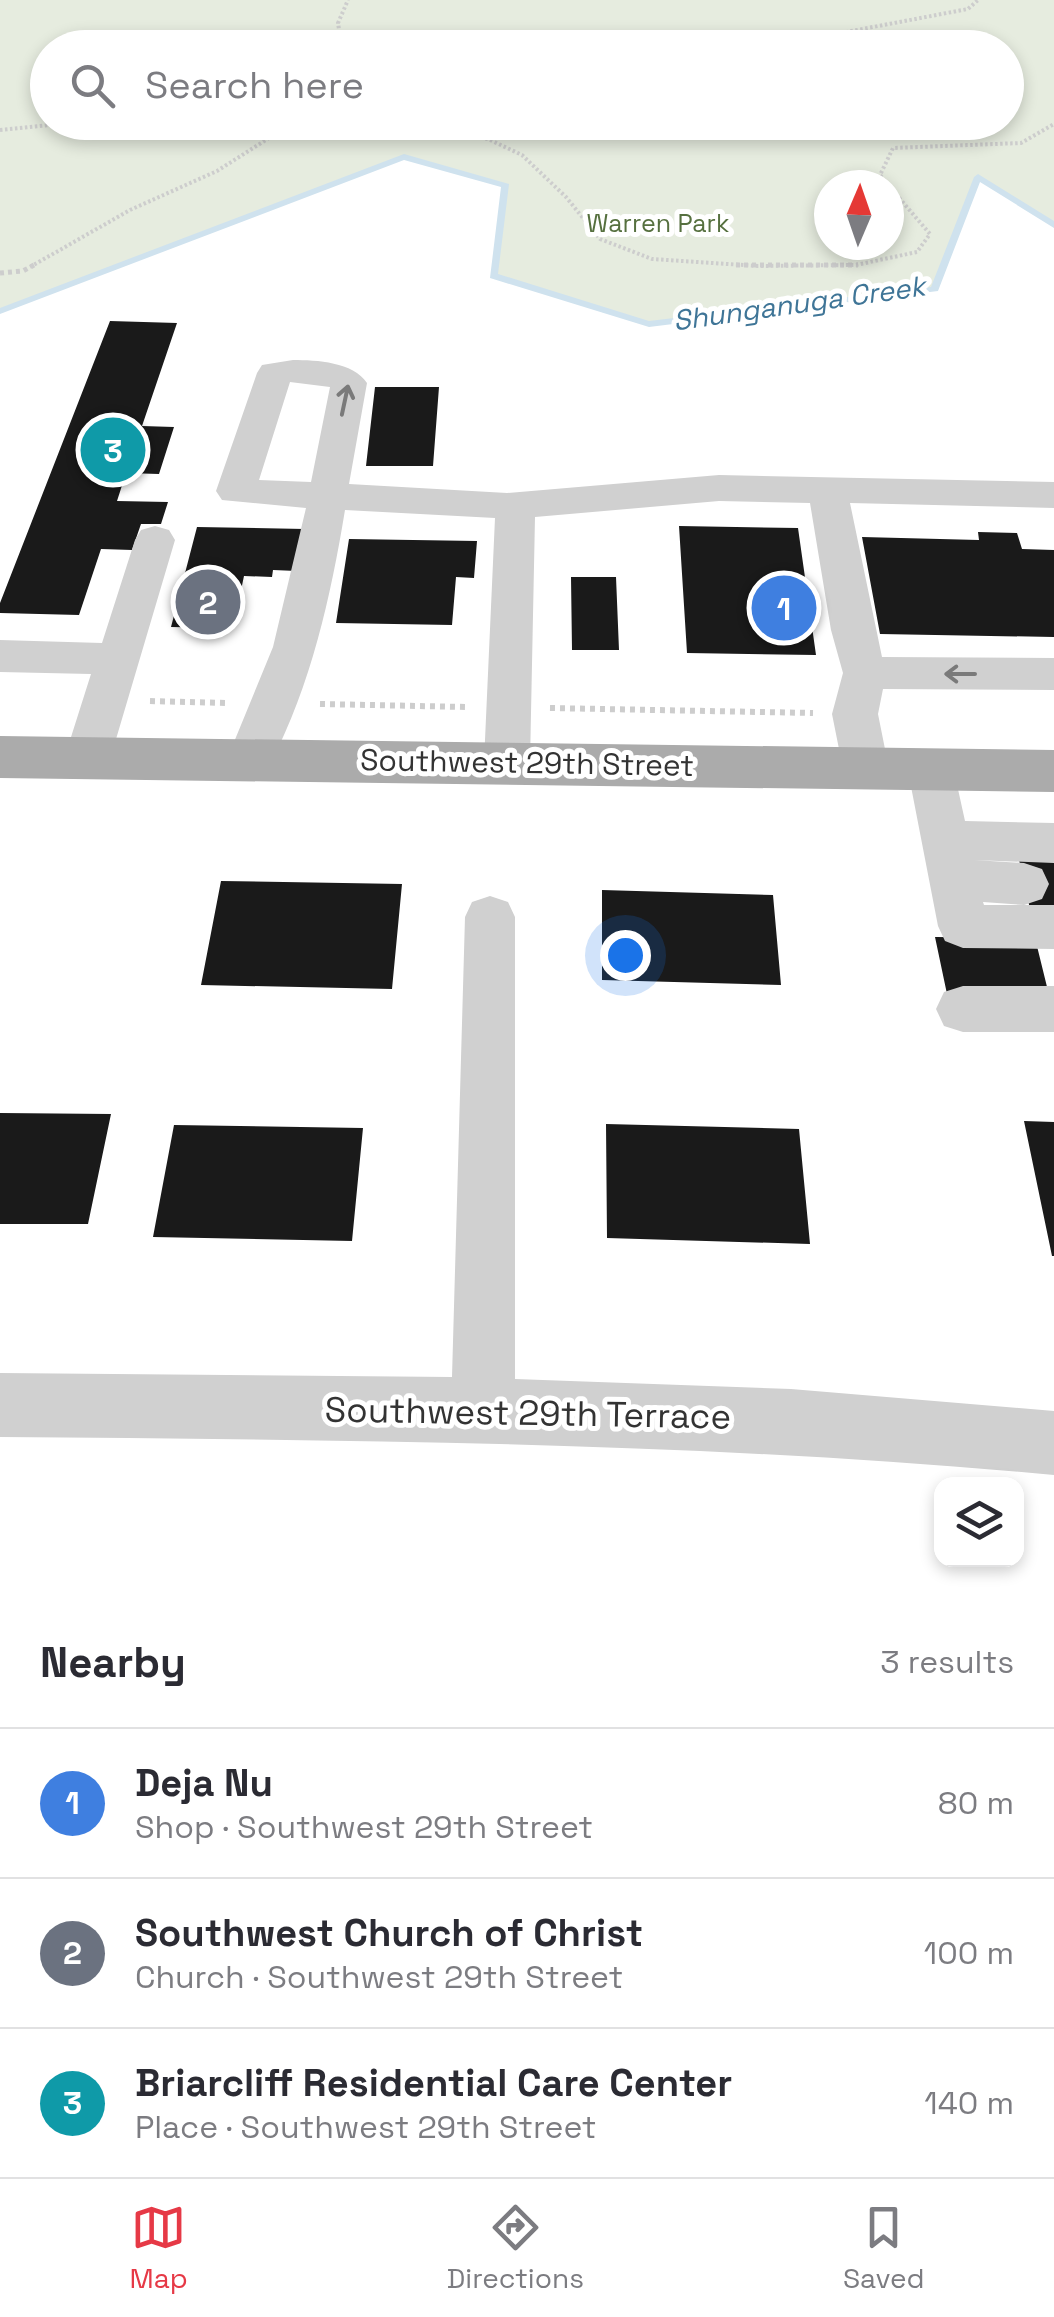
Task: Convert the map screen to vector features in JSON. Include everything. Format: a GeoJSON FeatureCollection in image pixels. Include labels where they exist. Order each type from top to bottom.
{"type":"FeatureCollection","features":[{"type":"Feature","properties":{"kind":"main road","name":"Southwest 29th Street"},"geometry":{"type":"LineString","coordinates":[[0,756],[1054,771]]}},
{"type":"Feature","properties":{"kind":"street"},"geometry":{"type":"LineString","coordinates":[[250,759],[300,631],[327,496],[349,383],[337,376],[292,370],[275,373],[236,491],[327,496],[515,506],[719,488],[1054,495]]}},
{"type":"Feature","properties":{"kind":"street"},"geometry":{"type":"LineString","coordinates":[[828,491],[852,630],[865,673],[855,714],[866,768]]}},
{"type":"Feature","properties":{"kind":"street"},"geometry":{"type":"LineString","coordinates":[[508,762],[515,506]]}},
{"type":"Feature","properties":{"kind":"street"},"geometry":{"type":"LineString","coordinates":[[88,756],[155,540]]}},
{"type":"Feature","properties":{"kind":"street"},"geometry":{"type":"LineString","coordinates":[[0,656],[120,659]]}},
{"type":"Feature","properties":{"kind":"street"},"geometry":{"type":"LineString","coordinates":[[865,673],[1054,674]]}},
{"type":"Feature","properties":{"kind":"street"},"geometry":{"type":"LineString","coordinates":[[931,771],[963,926],[1054,928]]}},
{"type":"Feature","properties":{"kind":"street"},"geometry":{"type":"LineString","coordinates":[[949,860],[1054,843]]}},
{"type":"Feature","properties":{"kind":"street"},"geometry":{"type":"LineString","coordinates":[[949,860],[1024,884]]}},
{"type":"Feature","properties":{"kind":"street"},"geometry":{"type":"LineString","coordinates":[[483,1412],[490,917]]}},
{"type":"Feature","properties":{"kind":"street"},"geometry":{"type":"LineString","coordinates":[[963,1009],[1054,1009]]}},
{"type":"Feature","properties":{"kind":"street","name":"Southwest 29th Terrace"},"geometry":{"type":"LineString","coordinates":[[0,1405],[483,1412],[832,1423],[1054,1443]]}},
{"type":"Feature","properties":{"kind":"path"},"geometry":{"type":"LineString","coordinates":[[337,30],[342,6],[348,0]]}},
{"type":"Feature","properties":{"kind":"path"},"geometry":{"type":"LineString","coordinates":[[859,30],[968,9],[978,0]]}},
{"type":"Feature","properties":{"kind":"path"},"geometry":{"type":"LineString","coordinates":[[882,170],[893,148],[1020,143],[1054,124]]}},
{"type":"Feature","properties":{"kind":"path"},"geometry":{"type":"LineString","coordinates":[[0,130],[30,127]]}},
{"type":"Feature","properties":{"kind":"path"},"geometry":{"type":"LineString","coordinates":[[0,273],[22,271],[130,210],[217,171],[266,140]]}},
{"type":"Feature","properties":{"kind":"path"},"geometry":{"type":"LineString","coordinates":[[490,140],[522,155],[600,239],[652,259],[758,266],[856,265],[879,260]]}},
{"type":"Feature","properties":{"kind":"path"},"geometry":{"type":"LineString","coordinates":[[904,203],[930,234],[917,252],[904,255]]}},
{"type":"Feature","properties":{"kind":"green space","name":"Warren Park"},"geometry":{"type":"Polygon","coordinates":[[[0,0],[1054,0],[1054,225],[978,178],[935,289],[649,324],[493,276],[506,186],[404,157],[0,311],[0,0]]]}},
{"type":"Feature","properties":{"kind":"building"},"geometry":{"type":"Polygon","coordinates":[[[110,321],[177,323],[142,426],[174,427],[159,474],[126,473],[117,501],[168,502],[161,524],[141,524],[132,550],[101,549],[79,615],[0,613],[0,603],[110,321]]]}},
{"type":"Feature","properties":{"kind":"building"},"geometry":{"type":"Polygon","coordinates":[[[375,387],[439,387],[433,466],[366,466],[375,387]]]}},
{"type":"Feature","properties":{"kind":"building"},"geometry":{"type":"Polygon","coordinates":[[[679,526],[798,528],[816,655],[687,653],[679,526]]]}},
{"type":"Feature","properties":{"kind":"building"},"geometry":{"type":"Polygon","coordinates":[[[197,527],[305,529],[297,571],[273,570],[272,577],[244,576],[233,628],[171,627],[197,527]]]}},
{"type":"Feature","properties":{"kind":"building"},"geometry":{"type":"Polygon","coordinates":[[[978,532],[1017,533],[1022,549],[1054,550],[1054,637],[880,634],[862,537],[979,540],[978,532]]]}},
{"type":"Feature","properties":{"kind":"building"},"geometry":{"type":"Polygon","coordinates":[[[349,539],[477,541],[474,578],[456,577],[452,625],[336,623],[349,539]]]}},
{"type":"Feature","properties":{"kind":"building"},"geometry":{"type":"Polygon","coordinates":[[[571,577],[616,577],[619,650],[572,650],[571,577]]]}},
{"type":"Feature","properties":{"kind":"building"},"geometry":{"type":"Polygon","coordinates":[[[1017,851],[1054,852],[1054,918],[1032,918],[1017,851]]]}},
{"type":"Feature","properties":{"kind":"building"},"geometry":{"type":"Polygon","coordinates":[[[221,881],[402,884],[392,989],[201,985],[221,881]]]}},
{"type":"Feature","properties":{"kind":"building"},"geometry":{"type":"Polygon","coordinates":[[[602,890],[773,895],[781,985],[602,980],[602,890]]]}},
{"type":"Feature","properties":{"kind":"building"},"geometry":{"type":"Polygon","coordinates":[[[935,937],[1035,938],[1049,995],[947,994],[935,937]]]}},
{"type":"Feature","properties":{"kind":"building"},"geometry":{"type":"Polygon","coordinates":[[[0,1113],[111,1114],[88,1224],[0,1224],[0,1113]]]}},
{"type":"Feature","properties":{"kind":"building"},"geometry":{"type":"Polygon","coordinates":[[[1024,1121],[1054,1122],[1054,1256],[1052,1256],[1024,1121]]]}},
{"type":"Feature","properties":{"kind":"building"},"geometry":{"type":"Polygon","coordinates":[[[606,1124],[799,1129],[810,1244],[607,1238],[606,1124]]]}},
{"type":"Feature","properties":{"kind":"building"},"geometry":{"type":"Polygon","coordinates":[[[174,1125],[363,1128],[352,1241],[153,1237],[174,1125]]]}},
{"type":"Feature","properties":{"kind":"waterway","name":"Shunganuga Creek"},"geometry":{"type":"LineString","coordinates":[[0,311],[404,157],[506,186],[493,276],[649,324],[935,289],[978,177],[1054,225]]}},
{"type":"Feature","properties":{"kind":"place","name":"Briarcliff Residential Care Center"},"geometry":{"type":"Point","coordinates":[113,450]}},
{"type":"Feature","properties":{"kind":"place","name":"Southwest Church of Christ"},"geometry":{"type":"Point","coordinates":[208,602]}},
{"type":"Feature","properties":{"kind":"place","name":"Deja Nu"},"geometry":{"type":"Point","coordinates":[784,608]}}]}
